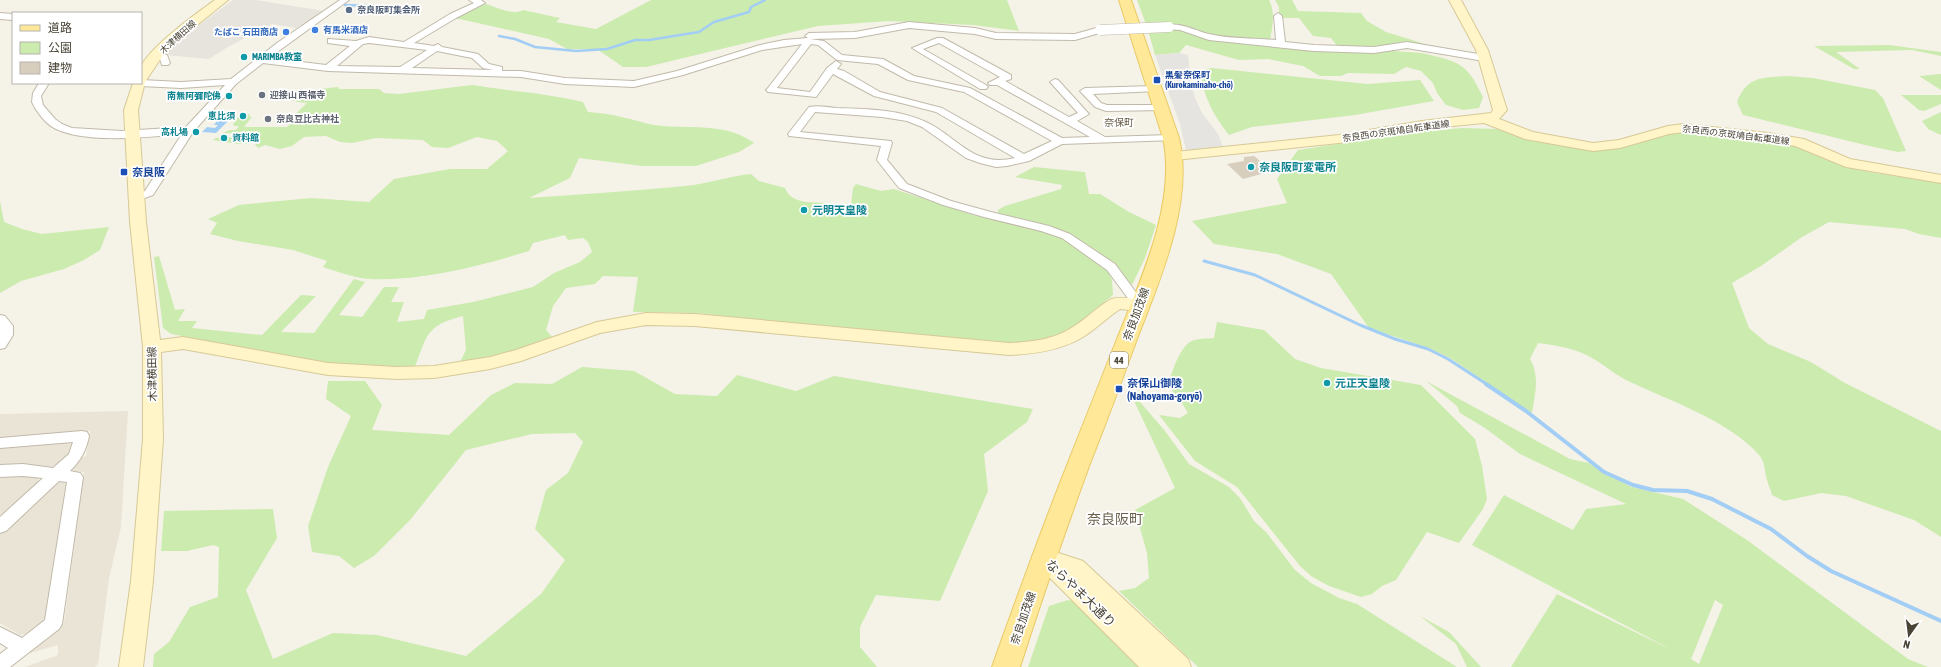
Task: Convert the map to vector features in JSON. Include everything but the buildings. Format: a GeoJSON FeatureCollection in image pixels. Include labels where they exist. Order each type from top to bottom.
{"type":"FeatureCollection","features":[{"type":"Feature","properties":{"kind":"main road","name":"木津横田線"},"geometry":{"type":"LineString","coordinates":[[142,78],[161,59],[177,36],[222,0]]}},
{"type":"Feature","properties":{"kind":"main road","name":"奈良加茂線"},"geometry":{"type":"LineString","coordinates":[[1006,667],[1043,558],[1140,306],[1168,221],[1173,195],[1173,147],[1125,0]]}},
{"type":"Feature","properties":{"kind":"main road"},"geometry":{"type":"LineString","coordinates":[[1455,0],[1482,50],[1500,110],[1496,116],[1485,120]]}},
{"type":"Feature","properties":{"kind":"main road","name":"木津横田線"},"geometry":{"type":"LineString","coordinates":[[131,667],[142,581],[153,439],[152,347],[136,198],[131,110],[140,84]]}},
{"type":"Feature","properties":{"kind":"main road","name":"奈良西の京斑鳩自転車道線"},"geometry":{"type":"LineString","coordinates":[[1173,147],[1339,139],[1422,125],[1485,120],[1530,136],[1593,146],[1620,144],[1668,130],[1684,128],[1768,137],[1799,142],[1846,163],[1941,179]]}},
{"type":"Feature","properties":{"kind":"main road"},"geometry":{"type":"LineString","coordinates":[[152,347],[183,343],[328,369],[397,373],[434,372],[490,363],[554,344],[597,328],[646,319],[696,320],[1009,349],[1028,348],[1060,341],[1078,331],[1117,303],[1140,306]]}},
{"type":"Feature","properties":{"kind":"main road","name":"ならやま大通り"},"geometry":{"type":"LineString","coordinates":[[1043,558],[1069,580],[1156,667]]}},
{"type":"Feature","properties":{"kind":"main road","name":"ならやま大通り"},"geometry":{"type":"LineString","coordinates":[[1043,558],[1075,568],[1179,667]]}},
{"type":"Feature","properties":{"kind":"street"},"geometry":{"type":"LineString","coordinates":[[136,198],[149,193],[189,130],[233,82],[260,60],[345,0]]}},
{"type":"Feature","properties":{"kind":"street"},"geometry":{"type":"LineString","coordinates":[[407,44],[453,16],[481,3],[473,0]]}},
{"type":"Feature","properties":{"kind":"street"},"geometry":{"type":"LineString","coordinates":[[483,0],[490,0]]}},
{"type":"Feature","properties":{"kind":"street"},"geometry":{"type":"LineString","coordinates":[[0,16],[12,17]]}},
{"type":"Feature","properties":{"kind":"street"},"geometry":{"type":"LineString","coordinates":[[1278,16],[1281,43]]}},
{"type":"Feature","properties":{"kind":"street"},"geometry":{"type":"LineString","coordinates":[[260,60],[328,68],[512,74],[565,81],[634,84],[680,73],[784,43],[802,36],[855,36],[910,25],[975,32],[996,36],[1076,37],[1100,30],[1182,28],[1209,37],[1281,43],[1314,48],[1374,50],[1407,45],[1484,58]]}},
{"type":"Feature","properties":{"kind":"street"},"geometry":{"type":"LineString","coordinates":[[328,68],[357,44],[369,40],[435,48],[475,56],[486,66],[512,74]]}},
{"type":"Feature","properties":{"kind":"street"},"geometry":{"type":"LineString","coordinates":[[967,90],[983,86],[1008,77],[940,40],[916,48],[983,86]]}},
{"type":"Feature","properties":{"kind":"street"},"geometry":{"type":"LineString","coordinates":[[331,41],[357,44]]}},
{"type":"Feature","properties":{"kind":"street"},"geometry":{"type":"LineString","coordinates":[[784,43],[809,41],[820,43],[840,58],[880,61],[911,78],[967,90],[1060,141]]}},
{"type":"Feature","properties":{"kind":"street"},"geometry":{"type":"LineString","coordinates":[[809,41],[771,90],[813,95],[840,58]]}},
{"type":"Feature","properties":{"kind":"street"},"geometry":{"type":"LineString","coordinates":[[402,70],[443,43]]}},
{"type":"Feature","properties":{"kind":"street"},"geometry":{"type":"LineString","coordinates":[[830,70],[841,73],[877,94],[939,110],[1025,158]]}},
{"type":"Feature","properties":{"kind":"street"},"geometry":{"type":"LineString","coordinates":[[997,81],[1105,141]]}},
{"type":"Feature","properties":{"kind":"street"},"geometry":{"type":"LineString","coordinates":[[142,83],[181,85],[233,82]]}},
{"type":"Feature","properties":{"kind":"street"},"geometry":{"type":"LineString","coordinates":[[1055,82],[1084,114],[1069,121]]}},
{"type":"Feature","properties":{"kind":"street"},"geometry":{"type":"LineString","coordinates":[[43,84],[36,96],[36,103],[58,126],[76,131],[133,134],[189,130]]}},
{"type":"Feature","properties":{"kind":"street"},"geometry":{"type":"LineString","coordinates":[[1154,89],[1085,91],[1098,105],[1106,108],[1161,108]]}},
{"type":"Feature","properties":{"kind":"street"},"geometry":{"type":"LineString","coordinates":[[1140,306],[1110,267],[1066,236],[1045,228],[988,215],[947,203],[903,186],[882,160],[887,142],[793,134],[812,109],[894,116],[921,124],[972,158],[992,164],[1016,162],[1060,141],[1105,141],[1173,147]]}},
{"type":"Feature","properties":{"kind":"street"},"geometry":{"type":"LineString","coordinates":[[0,319],[7,326],[6,335],[0,345]]}},
{"type":"Feature","properties":{"kind":"street"},"geometry":{"type":"LineString","coordinates":[[0,443],[82,436],[79,450],[57,474],[0,527]]}},
{"type":"Feature","properties":{"kind":"street"},"geometry":{"type":"LineString","coordinates":[[0,471],[23,470],[75,477],[53,624],[0,664]]}},
{"type":"Feature","properties":{"kind":"street"},"geometry":{"type":"LineString","coordinates":[[0,634],[22,647]]}},
{"type":"Feature","properties":{"kind":"shaded area"},"geometry":{"type":"Polygon","coordinates":[[[233,0],[255,0],[324,11],[305,25],[301,25],[296,28],[272,24],[226,48],[209,59],[165,55],[178,42],[187,38],[184,36],[233,0]]]}},
{"type":"Feature","properties":{"kind":"shaded area"},"geometry":{"type":"Polygon","coordinates":[[[1179,53],[1188,55],[1191,83],[1195,98],[1202,113],[1218,134],[1223,147],[1191,151],[1186,150],[1180,124],[1155,55],[1179,53]]]}},
{"type":"Feature","properties":{"kind":"shaded area"},"geometry":{"type":"Polygon","coordinates":[[[128,411],[121,527],[109,578],[98,664],[95,667],[25,667],[58,655],[58,645],[30,653],[28,651],[64,623],[84,472],[74,471],[73,464],[80,458],[86,456],[90,431],[0,439],[0,414],[128,411]]]}},
{"type":"Feature","properties":{"kind":"shaded area"},"geometry":{"type":"Polygon","coordinates":[[[66,442],[73,445],[67,457],[62,462],[50,467],[26,464],[0,466],[0,448],[66,442]]]}},
{"type":"Feature","properties":{"kind":"shaded area"},"geometry":{"type":"Polygon","coordinates":[[[13,475],[38,477],[38,484],[0,520],[0,476],[13,475]]]}},
{"type":"Feature","properties":{"kind":"shaded area"},"geometry":{"type":"Polygon","coordinates":[[[63,481],[65,482],[67,489],[47,619],[35,632],[20,635],[0,623],[0,534],[48,489],[63,481]]]}},
{"type":"Feature","properties":{"kind":"green space"},"geometry":{"type":"Polygon","coordinates":[[[651,0],[1007,0],[1019,31],[973,25],[889,21],[818,26],[646,67],[623,67],[597,49],[567,49],[549,39],[455,18],[486,4],[510,12],[519,12],[523,10],[560,18],[556,22],[596,29],[651,0]]]}},
{"type":"Feature","properties":{"kind":"green space"},"geometry":{"type":"Polygon","coordinates":[[[1137,0],[1269,0],[1273,15],[1270,41],[1212,36],[1189,29],[1147,27],[1137,0]]]}},
{"type":"Feature","properties":{"kind":"green space"},"geometry":{"type":"Polygon","coordinates":[[[1275,0],[1292,0],[1298,11],[1361,13],[1367,21],[1386,32],[1438,48],[1408,44],[1370,49],[1339,48],[1331,38],[1313,36],[1299,18],[1279,18],[1279,7],[1275,0]]]}},
{"type":"Feature","properties":{"kind":"green space"},"geometry":{"type":"Polygon","coordinates":[[[1176,29],[1206,38],[1422,53],[1453,61],[1460,65],[1471,76],[1483,97],[1479,108],[1463,110],[1446,105],[1437,93],[1433,83],[1421,71],[1406,67],[1394,74],[1348,73],[1341,76],[1320,76],[1303,66],[1268,59],[1239,60],[1186,45],[1179,53],[1155,55],[1148,30],[1176,29]]]}},
{"type":"Feature","properties":{"kind":"green space"},"geometry":{"type":"Polygon","coordinates":[[[1889,45],[1941,52],[1941,56],[1912,50],[1836,52],[1860,69],[1854,69],[1814,46],[1889,45]]]}},
{"type":"Feature","properties":{"kind":"green space"},"geometry":{"type":"Polygon","coordinates":[[[1212,68],[1368,84],[1420,80],[1434,101],[1355,115],[1252,127],[1229,135],[1218,120],[1206,97],[1201,70],[1212,68]]]}},
{"type":"Feature","properties":{"kind":"green space"},"geometry":{"type":"Polygon","coordinates":[[[1941,74],[1941,90],[1919,76],[1941,74]]]}},
{"type":"Feature","properties":{"kind":"green space"},"geometry":{"type":"Polygon","coordinates":[[[1787,76],[1813,78],[1875,90],[1883,98],[1906,151],[1898,152],[1865,145],[1743,115],[1737,102],[1746,87],[1756,80],[1763,78],[1787,76]]]}},
{"type":"Feature","properties":{"kind":"green space"},"geometry":{"type":"Polygon","coordinates":[[[472,85],[541,94],[583,102],[588,112],[613,115],[654,125],[718,129],[742,136],[754,143],[739,152],[696,166],[642,166],[579,158],[570,178],[529,198],[685,186],[751,174],[759,181],[785,188],[792,197],[797,200],[808,202],[851,204],[853,188],[856,184],[881,191],[894,189],[973,215],[1031,226],[1057,234],[1107,269],[1112,280],[1113,295],[1070,330],[1058,336],[1022,344],[846,329],[697,313],[633,312],[638,277],[603,276],[595,284],[566,288],[553,306],[546,330],[555,340],[516,353],[459,364],[466,350],[463,316],[434,328],[422,347],[414,369],[339,365],[171,334],[163,328],[154,257],[159,256],[175,310],[185,309],[178,321],[197,321],[192,328],[262,335],[301,295],[316,296],[281,332],[314,333],[354,279],[365,282],[339,315],[362,317],[384,287],[399,287],[391,302],[404,302],[397,322],[424,319],[427,310],[473,302],[533,287],[554,273],[580,262],[592,252],[588,242],[583,238],[568,240],[565,235],[533,243],[529,251],[471,267],[410,278],[370,279],[352,276],[323,267],[327,261],[293,250],[238,241],[210,234],[217,223],[208,219],[239,205],[311,198],[369,202],[394,179],[450,169],[487,169],[508,151],[497,141],[477,137],[448,148],[432,147],[423,140],[376,138],[352,143],[340,142],[326,136],[304,137],[292,146],[280,149],[265,145],[258,148],[254,143],[238,144],[213,140],[216,138],[237,137],[230,133],[221,134],[229,130],[236,130],[239,126],[234,126],[233,123],[236,122],[235,121],[238,117],[249,114],[250,117],[252,117],[244,127],[287,127],[294,121],[290,119],[307,103],[285,98],[306,95],[312,90],[338,87],[339,89],[379,89],[384,93],[399,94],[472,85]]]}},
{"type":"Feature","properties":{"kind":"green space"},"geometry":{"type":"Polygon","coordinates":[[[1901,95],[1941,95],[1941,104],[1924,111],[1919,110],[1901,95]]]}},
{"type":"Feature","properties":{"kind":"green space"},"geometry":{"type":"Polygon","coordinates":[[[1941,112],[1941,135],[1928,129],[1922,121],[1941,112]]]}},
{"type":"Feature","properties":{"kind":"green space"},"geometry":{"type":"Polygon","coordinates":[[[1463,128],[1498,129],[1583,147],[1690,129],[1741,138],[1773,140],[1790,144],[1852,168],[1874,173],[1896,176],[1941,177],[1941,238],[1919,234],[1905,229],[1829,222],[1802,237],[1761,266],[1732,283],[1749,328],[1768,344],[1811,362],[1845,383],[1941,431],[1941,537],[1914,520],[1846,496],[1821,493],[1784,501],[1772,495],[1761,458],[1731,431],[1696,411],[1624,379],[1593,358],[1571,349],[1538,343],[1530,359],[1536,379],[1532,413],[1450,358],[1429,348],[1369,328],[1331,274],[1277,254],[1214,244],[1192,221],[1287,203],[1277,179],[1298,150],[1425,131],[1463,128]]]}},
{"type":"Feature","properties":{"kind":"green space"},"geometry":{"type":"Polygon","coordinates":[[[1034,167],[1085,172],[1089,194],[1100,194],[1129,212],[1156,225],[1145,258],[1132,285],[1108,260],[1079,241],[1054,229],[1027,220],[998,213],[998,210],[1005,206],[1061,189],[1062,185],[1015,177],[1034,167]]]}},
{"type":"Feature","properties":{"kind":"green space"},"geometry":{"type":"Polygon","coordinates":[[[0,201],[4,222],[22,229],[42,234],[109,227],[100,250],[84,260],[64,269],[21,281],[0,293],[0,201]]]}},
{"type":"Feature","properties":{"kind":"green space"},"geometry":{"type":"Polygon","coordinates":[[[1217,322],[1264,330],[1295,359],[1321,368],[1421,385],[1475,439],[1482,466],[1487,499],[1483,509],[1459,543],[1427,532],[1396,580],[1382,586],[1372,594],[1361,597],[1329,586],[1311,576],[1300,566],[1237,487],[1195,461],[1159,415],[1180,418],[1188,413],[1168,385],[1174,367],[1183,349],[1187,344],[1194,340],[1214,338],[1217,322]]]}},
{"type":"Feature","properties":{"kind":"green space"},"geometry":{"type":"Polygon","coordinates":[[[582,367],[634,371],[675,394],[717,396],[737,375],[796,391],[834,376],[1033,409],[1027,422],[984,454],[988,491],[940,601],[876,595],[860,627],[860,647],[877,667],[153,667],[154,654],[169,642],[190,607],[218,597],[219,547],[213,545],[187,551],[161,551],[164,511],[273,509],[277,538],[246,590],[273,659],[333,633],[377,635],[466,656],[541,594],[565,560],[535,529],[546,490],[568,473],[583,442],[575,433],[532,434],[466,450],[410,520],[374,556],[354,568],[339,556],[312,552],[308,526],[328,467],[351,416],[326,399],[328,381],[365,381],[382,405],[372,430],[449,435],[491,395],[515,383],[552,384],[582,367]]]}},
{"type":"Feature","properties":{"kind":"green space"},"geometry":{"type":"Polygon","coordinates":[[[1426,381],[1570,459],[1589,463],[1603,473],[1632,487],[1683,499],[1747,540],[1908,659],[1928,667],[1511,667],[1557,594],[1674,651],[1472,545],[1504,495],[1573,530],[1586,509],[1626,504],[1520,454],[1485,428],[1460,413],[1457,406],[1426,381]],[[1715,600],[1691,659],[1699,664],[1723,605],[1715,600]]]}},
{"type":"Feature","properties":{"kind":"green space"},"geometry":{"type":"Polygon","coordinates":[[[1128,388],[1165,431],[1189,464],[1229,487],[1240,498],[1254,521],[1266,532],[1295,570],[1311,583],[1339,598],[1357,604],[1457,667],[1198,667],[1119,591],[1135,588],[1149,578],[1147,553],[1135,510],[1175,488],[1128,388]]]}},
{"type":"Feature","properties":{"kind":"green space"},"geometry":{"type":"Polygon","coordinates":[[[1068,600],[1073,601],[1138,667],[1028,667],[1049,606],[1068,600]]]}},
{"type":"Feature","properties":{"kind":"green space"},"geometry":{"type":"Polygon","coordinates":[[[1420,616],[1449,632],[1481,667],[1467,667],[1456,644],[1420,616]]]}},
{"type":"Feature","properties":{"kind":"water"},"geometry":{"type":"Polygon","coordinates":[[[219,118],[231,118],[216,133],[202,132],[207,127],[215,128],[218,125],[214,125],[219,118]]]}},
{"type":"Feature","properties":{"kind":"waterway"},"geometry":{"type":"LineString","coordinates":[[499,36],[515,39],[535,47],[576,51],[607,49],[635,40],[649,40],[699,32],[714,22],[749,12],[751,7],[765,0]]}},
{"type":"Feature","properties":{"kind":"waterway"},"geometry":{"type":"LineString","coordinates":[[345,5],[375,6],[392,10]]}},
{"type":"Feature","properties":{"kind":"waterway"},"geometry":{"type":"LineString","coordinates":[[1204,261],[1255,275],[1360,325],[1395,339],[1428,349],[1448,359],[1488,385]]}},
{"type":"Feature","properties":{"kind":"waterway"},"geometry":{"type":"LineString","coordinates":[[1486,384],[1526,411],[1604,472],[1633,485],[1653,490],[1687,491],[1712,499],[1771,529],[1807,556],[1831,571],[1941,621]]}},
{"type":"Feature","properties":{"kind":"place","name":"奈良阪町集会所"},"geometry":{"type":"Point","coordinates":[349,10]}},
{"type":"Feature","properties":{"kind":"place","name":"有馬米酒店"},"geometry":{"type":"Point","coordinates":[315,30]}},
{"type":"Feature","properties":{"kind":"place","name":"たばこ 石田商店"},"geometry":{"type":"Point","coordinates":[286,32]}},
{"type":"Feature","properties":{"kind":"place","name":"MARIMBA教室"},"geometry":{"type":"Point","coordinates":[244,57]}},
{"type":"Feature","properties":{"kind":"place","name":"黒髪奈保町 (Kurokaminaho-chō)"},"geometry":{"type":"Point","coordinates":[1157,80]}},
{"type":"Feature","properties":{"kind":"place","name":"迎接山 西福寺"},"geometry":{"type":"Point","coordinates":[262,95]}},
{"type":"Feature","properties":{"kind":"place","name":"南無阿彌陀佛"},"geometry":{"type":"Point","coordinates":[229,96]}},
{"type":"Feature","properties":{"kind":"place","name":"恵比須"},"geometry":{"type":"Point","coordinates":[243,116]}},
{"type":"Feature","properties":{"kind":"place","name":"奈良豆比古神社"},"geometry":{"type":"Point","coordinates":[268,119]}},
{"type":"Feature","properties":{"kind":"place","name":"高札場"},"geometry":{"type":"Point","coordinates":[196,132]}},
{"type":"Feature","properties":{"kind":"place","name":"資料館"},"geometry":{"type":"Point","coordinates":[224,138]}},
{"type":"Feature","properties":{"kind":"place","name":"奈良阪町変電所"},"geometry":{"type":"Point","coordinates":[1251,167]}},
{"type":"Feature","properties":{"kind":"place","name":"奈良阪"},"geometry":{"type":"Point","coordinates":[124,172]}},
{"type":"Feature","properties":{"kind":"place","name":"元明天皇陵"},"geometry":{"type":"Point","coordinates":[804,210]}},
{"type":"Feature","properties":{"kind":"place","name":"元正天皇陵"},"geometry":{"type":"Point","coordinates":[1327,383]}},
{"type":"Feature","properties":{"kind":"place","name":"奈保山御陵 (Nahoyama-goryō)"},"geometry":{"type":"Point","coordinates":[1119,389]}},
{"type":"Feature","properties":{"kind":"district","name":"奈保町"},"geometry":{"type":"Point","coordinates":[1119,122]}},
{"type":"Feature","properties":{"kind":"district","name":"奈良阪町"},"geometry":{"type":"Point","coordinates":[1115,519]}}]}
